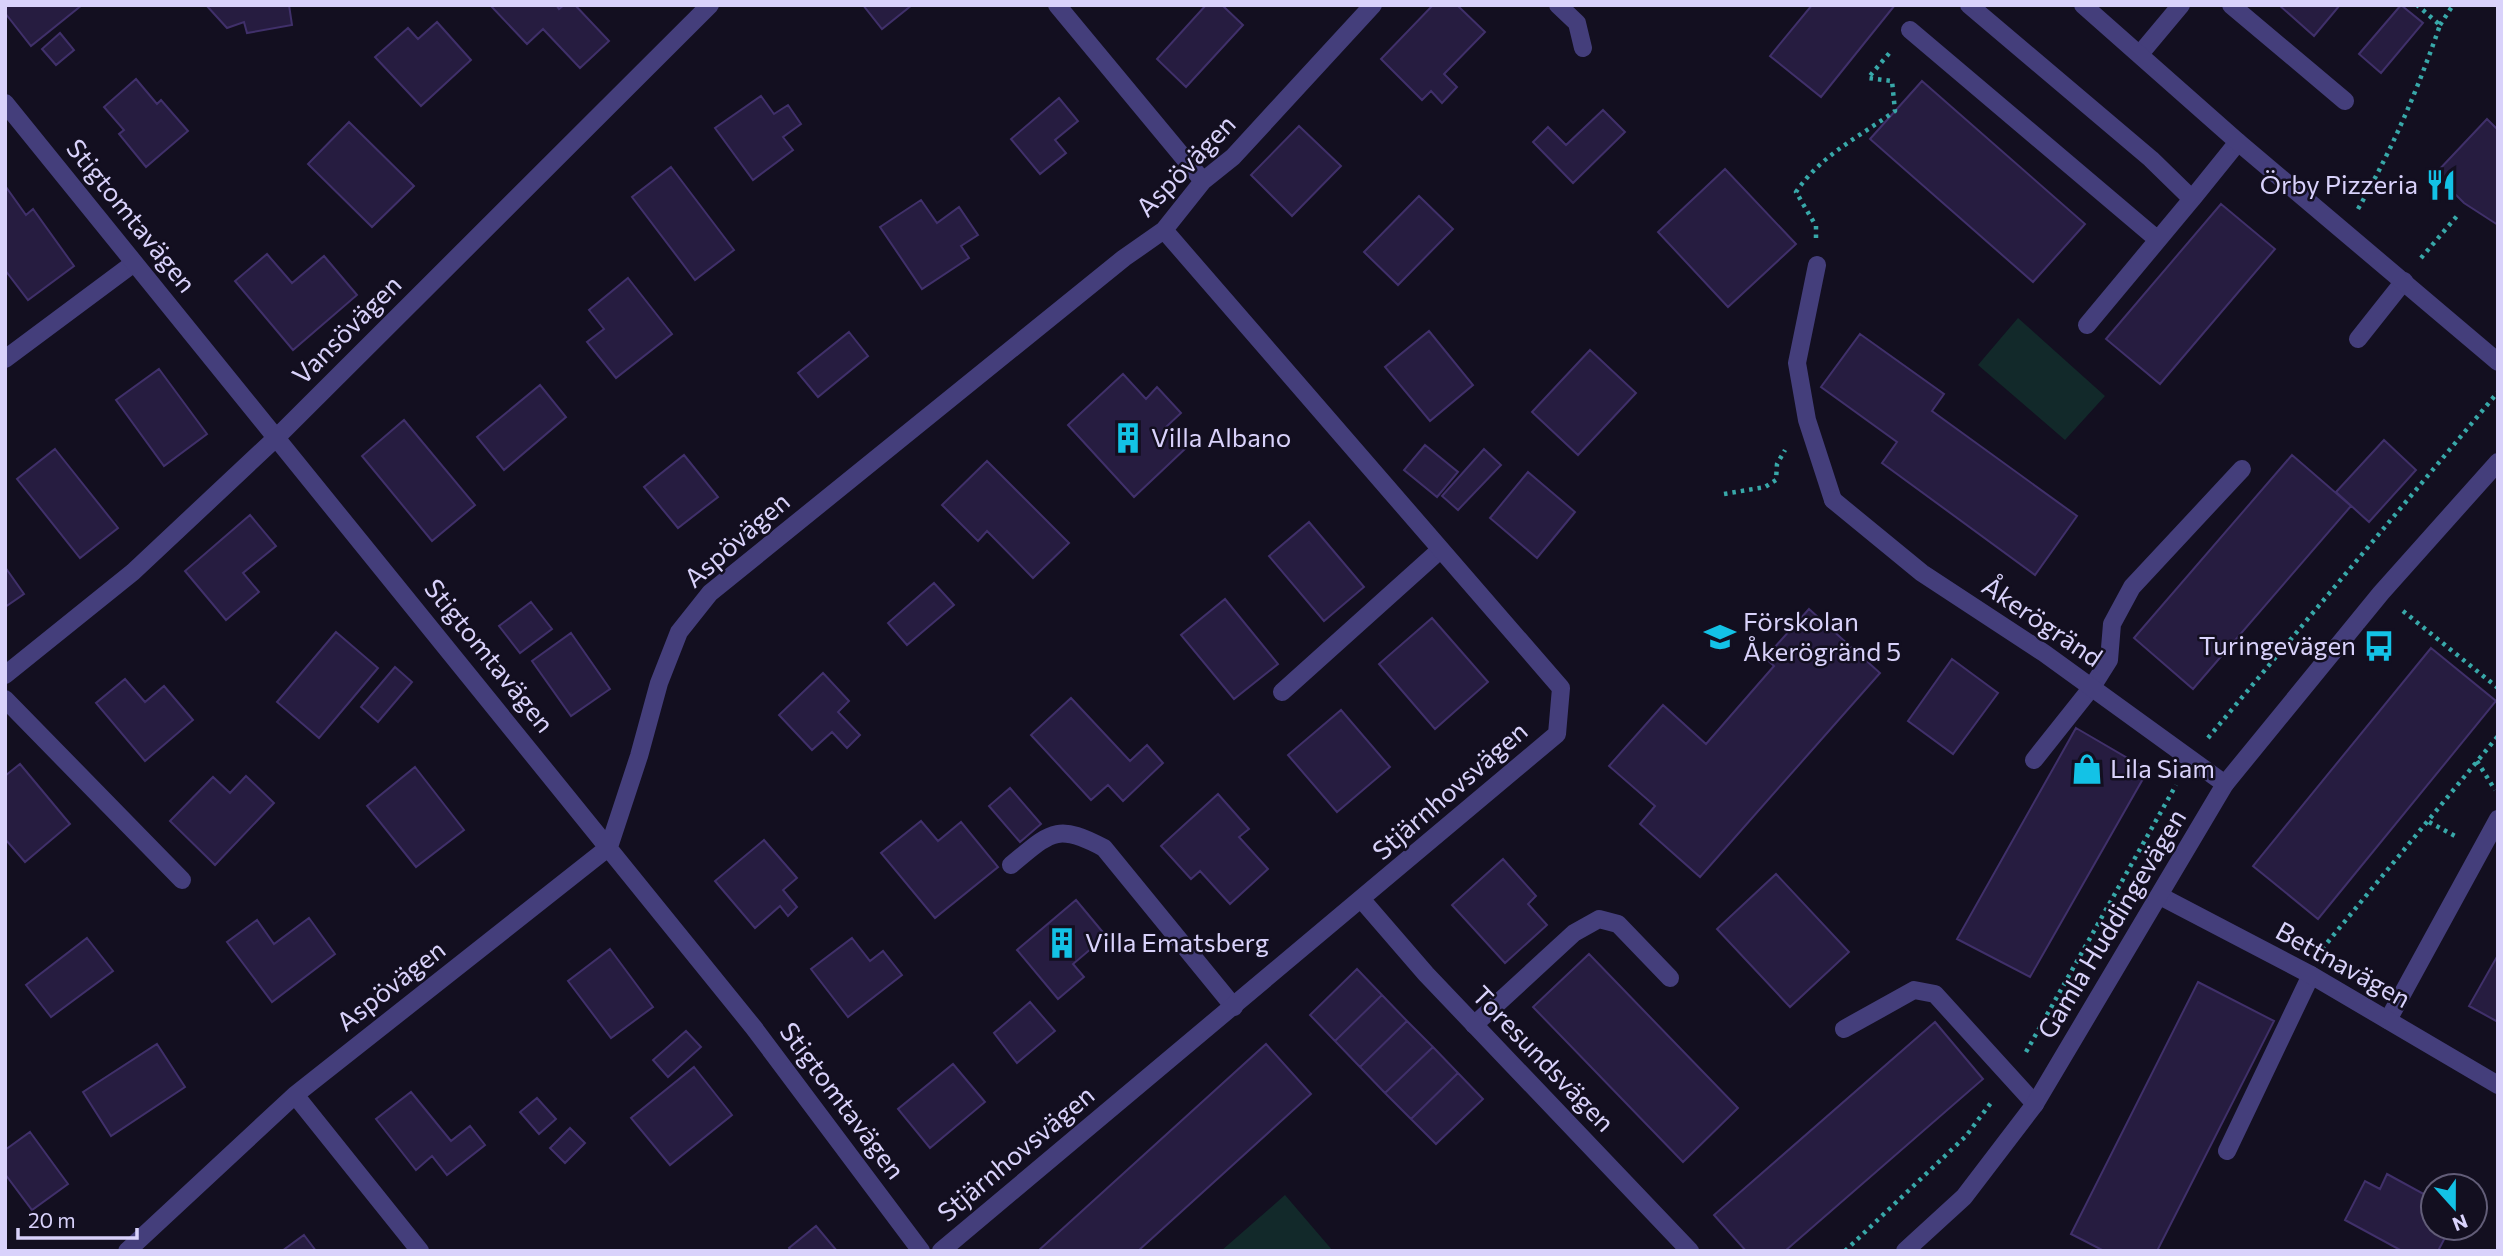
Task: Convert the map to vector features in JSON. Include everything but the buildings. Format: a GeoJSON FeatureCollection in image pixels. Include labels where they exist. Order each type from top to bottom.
{"type":"FeatureCollection","features":[{"type":"Feature","properties":{"kind":"street","name":"Vansövägen"},"geometry":{"type":"LineString","coordinates":[[5,675],[133,572],[278,436],[710,5]]}},
{"type":"Feature","properties":{"kind":"street"},"geometry":{"type":"LineString","coordinates":[[1057,5],[1203,181]]}},
{"type":"Feature","properties":{"kind":"street","name":"Aspövägen"},"geometry":{"type":"LineString","coordinates":[[127,1251],[295,1095],[609,847],[639,756],[659,683],[679,632],[709,593],[1124,258],[1164,230],[1203,181],[1233,157],[1373,5]]}},
{"type":"Feature","properties":{"kind":"street"},"geometry":{"type":"LineString","coordinates":[[1558,5],[1577,23],[1583,48]]}},
{"type":"Feature","properties":{"kind":"street"},"geometry":{"type":"LineString","coordinates":[[1969,5],[2151,159],[2192,199]]}},
{"type":"Feature","properties":{"kind":"street"},"geometry":{"type":"LineString","coordinates":[[2083,5],[2238,142],[2498,362]]}},
{"type":"Feature","properties":{"kind":"street"},"geometry":{"type":"LineString","coordinates":[[2140,54],[2181,5]]}},
{"type":"Feature","properties":{"kind":"street"},"geometry":{"type":"LineString","coordinates":[[2231,5],[2345,100]]}},
{"type":"Feature","properties":{"kind":"street"},"geometry":{"type":"LineString","coordinates":[[1910,30],[2158,240]]}},
{"type":"Feature","properties":{"kind":"street","name":"Stigtomtavägen"},"geometry":{"type":"LineString","coordinates":[[5,103],[278,436],[754,1028],[921,1251]]}},
{"type":"Feature","properties":{"kind":"street"},"geometry":{"type":"LineString","coordinates":[[2087,326],[2238,142]]}},
{"type":"Feature","properties":{"kind":"street","name":"Stjärnhovsvägen"},"geometry":{"type":"LineString","coordinates":[[941,1251],[1557,734],[1561,688],[1164,230]]}},
{"type":"Feature","properties":{"kind":"street"},"geometry":{"type":"LineString","coordinates":[[5,359],[134,263]]}},
{"type":"Feature","properties":{"kind":"street"},"geometry":{"type":"LineString","coordinates":[[1810,431],[1797,363],[1816,265]]}},
{"type":"Feature","properties":{"kind":"street"},"geometry":{"type":"LineString","coordinates":[[2358,339],[2404,281]]}},
{"type":"Feature","properties":{"kind":"street","name":"Åkerögränd"},"geometry":{"type":"LineString","coordinates":[[1810,431],[1833,500],[1922,573],[2092,687],[2225,784]]}},
{"type":"Feature","properties":{"kind":"street","name":"Gamla Huddingevägen"},"geometry":{"type":"LineString","coordinates":[[1905,1251],[1964,1197],[2035,1104],[2225,784],[2381,593],[2498,461]]}},
{"type":"Feature","properties":{"kind":"street"},"geometry":{"type":"LineString","coordinates":[[2034,760],[2092,687],[2109,660],[2112,624],[2132,587],[2242,470]]}},
{"type":"Feature","properties":{"kind":"street"},"geometry":{"type":"LineString","coordinates":[[1282,692],[1440,550]]}},
{"type":"Feature","properties":{"kind":"street"},"geometry":{"type":"LineString","coordinates":[[5,699],[182,880]]}},
{"type":"Feature","properties":{"kind":"street"},"geometry":{"type":"LineString","coordinates":[[2388,1020],[2498,819]]}},
{"type":"Feature","properties":{"kind":"street"},"geometry":{"type":"LineString","coordinates":[[1011,865],[1048,834],[1076,833],[1104,848],[1234,1007]]}},
{"type":"Feature","properties":{"kind":"street","name":"Bettnavägen"},"geometry":{"type":"LineString","coordinates":[[2160,896],[2307,973],[2498,1084]]}},
{"type":"Feature","properties":{"kind":"street","name":"Toresundsvägen"},"geometry":{"type":"LineString","coordinates":[[1362,900],[1474,1025],[1689,1251]]}},
{"type":"Feature","properties":{"kind":"street"},"geometry":{"type":"LineString","coordinates":[[1474,1025],[1574,933],[1599,919],[1618,925],[1670,978]]}},
{"type":"Feature","properties":{"kind":"street"},"geometry":{"type":"LineString","coordinates":[[2227,1151],[2307,973]]}},
{"type":"Feature","properties":{"kind":"street"},"geometry":{"type":"LineString","coordinates":[[1844,1029],[1914,990],[1935,994],[2035,1104]]}},
{"type":"Feature","properties":{"kind":"street"},"geometry":{"type":"LineString","coordinates":[[295,1095],[419,1251]]}},
{"type":"Feature","properties":{"kind":"path"},"geometry":{"type":"LineString","coordinates":[[2417,5],[2440,25]]}},
{"type":"Feature","properties":{"kind":"path"},"geometry":{"type":"LineString","coordinates":[[2345,231],[2379,173],[2419,86],[2440,25],[2453,5]]}},
{"type":"Feature","properties":{"kind":"path"},"geometry":{"type":"LineString","coordinates":[[1816,265],[1816,226],[1796,192],[1809,173],[1834,150],[1895,111]]}},
{"type":"Feature","properties":{"kind":"path"},"geometry":{"type":"LineString","coordinates":[[2428,270],[2418,261],[2457,216]]}},
{"type":"Feature","properties":{"kind":"path"},"geometry":{"type":"LineString","coordinates":[[1724,494],[1765,487],[1776,480],[1777,464],[1786,448],[1810,431]]}},
{"type":"Feature","properties":{"kind":"path"},"geometry":{"type":"LineString","coordinates":[[2381,593],[2498,688]]}},
{"type":"Feature","properties":{"kind":"path"},"geometry":{"type":"LineString","coordinates":[[2307,973],[2498,736]]}},
{"type":"Feature","properties":{"kind":"path"},"geometry":{"type":"LineString","coordinates":[[2477,761],[2498,795]]}},
{"type":"Feature","properties":{"kind":"green space"},"geometry":{"type":"Polygon","coordinates":[[[2018,318],[2105,396],[2065,440],[1978,365],[2018,318]]]}},
{"type":"Feature","properties":{"kind":"green space"},"geometry":{"type":"Polygon","coordinates":[[[1285,1195],[1333,1251],[1221,1251],[1285,1195]]]}},
{"type":"Feature","properties":{"kind":"place","name":"Örby Pizzeria"},"geometry":{"type":"Point","coordinates":[2441,185]}},
{"type":"Feature","properties":{"kind":"place","name":"Villa Albano"},"geometry":{"type":"Point","coordinates":[1128,438]}},
{"type":"Feature","properties":{"kind":"place","name":"Förskolan Åkerögränd 5"},"geometry":{"type":"Point","coordinates":[1720,637]}},
{"type":"Feature","properties":{"kind":"place","name":"Turingevägen"},"geometry":{"type":"Point","coordinates":[2379,646]}},
{"type":"Feature","properties":{"kind":"place","name":"Lila Siam"},"geometry":{"type":"Point","coordinates":[2087,769]}},
{"type":"Feature","properties":{"kind":"place","name":"Villa Ematsberg"},"geometry":{"type":"Point","coordinates":[1062,943]}}]}
